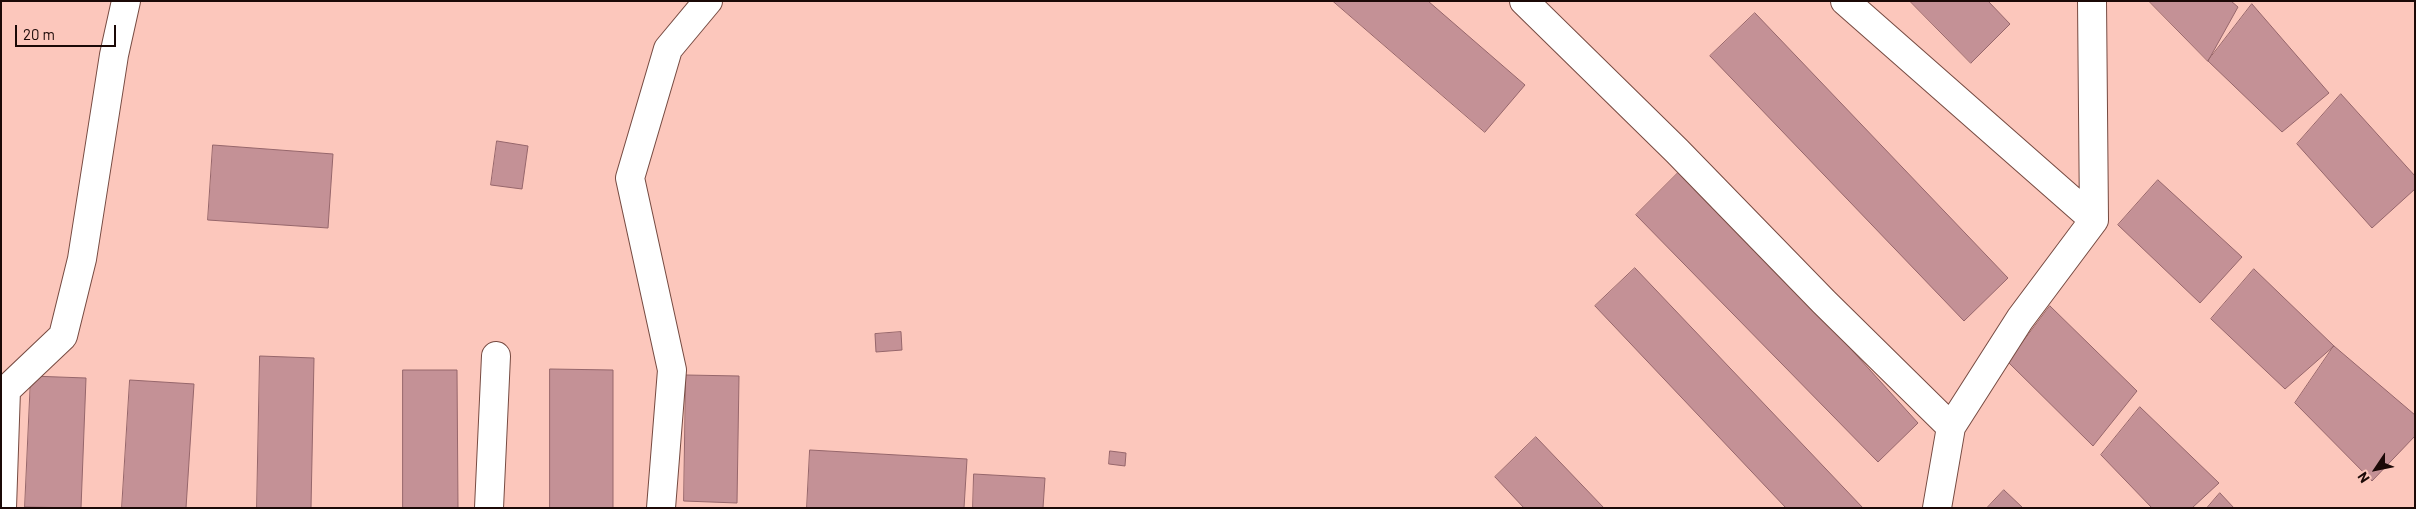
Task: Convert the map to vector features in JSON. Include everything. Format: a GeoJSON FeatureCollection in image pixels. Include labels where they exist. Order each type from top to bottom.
{"type":"FeatureCollection","features":[{"type":"Feature","properties":{"kind":"street"},"geometry":{"type":"LineString","coordinates":[[2,508],[6,390],[63,336],[82,259],[114,55],[126,1]]}},
{"type":"Feature","properties":{"kind":"street"},"geometry":{"type":"LineString","coordinates":[[661,508],[672,370],[630,178],[668,49],[708,1]]}},
{"type":"Feature","properties":{"kind":"street"},"geometry":{"type":"LineString","coordinates":[[1524,1],[1677,151],[1824,302],[1951,427]]}},
{"type":"Feature","properties":{"kind":"street"},"geometry":{"type":"LineString","coordinates":[[1845,1],[2094,220]]}},
{"type":"Feature","properties":{"kind":"street"},"geometry":{"type":"LineString","coordinates":[[1936,508],[1951,427],[2020,319],[2094,220],[2092,1]]}},
{"type":"Feature","properties":{"kind":"street"},"geometry":{"type":"LineString","coordinates":[[489,508],[496,356]]}},
{"type":"Feature","properties":{"kind":"building"},"geometry":{"type":"Polygon","coordinates":[[[1333,1],[1428,1],[1525,85],[1485,132],[1333,1]]]}},
{"type":"Feature","properties":{"kind":"building"},"geometry":{"type":"Polygon","coordinates":[[[1910,1],[1988,1],[2010,24],[1971,63],[1910,1]]]}},
{"type":"Feature","properties":{"kind":"building"},"geometry":{"type":"Polygon","coordinates":[[[2149,1],[2231,1],[2238,7],[2208,61],[2149,1]]]}},
{"type":"Feature","properties":{"kind":"building"},"geometry":{"type":"Polygon","coordinates":[[[2252,4],[2329,93],[2282,132],[2208,61],[2252,4]]]}},
{"type":"Feature","properties":{"kind":"building"},"geometry":{"type":"Polygon","coordinates":[[[1755,13],[2008,278],[1964,321],[1710,56],[1755,13]]]}},
{"type":"Feature","properties":{"kind":"building"},"geometry":{"type":"Polygon","coordinates":[[[2341,94],[2415,176],[2415,189],[2372,228],[2297,144],[2341,94]]]}},
{"type":"Feature","properties":{"kind":"building"},"geometry":{"type":"Polygon","coordinates":[[[497,141],[528,146],[522,189],[491,185],[497,141]]]}},
{"type":"Feature","properties":{"kind":"building"},"geometry":{"type":"Polygon","coordinates":[[[213,145],[333,154],[328,228],[208,220],[213,145]]]}},
{"type":"Feature","properties":{"kind":"building"},"geometry":{"type":"Polygon","coordinates":[[[1685,166],[1918,423],[1878,462],[1636,215],[1685,166]]]}},
{"type":"Feature","properties":{"kind":"building"},"geometry":{"type":"Polygon","coordinates":[[[2158,180],[2242,257],[2200,303],[2118,225],[2158,180]]]}},
{"type":"Feature","properties":{"kind":"building"},"geometry":{"type":"Polygon","coordinates":[[[1635,268],[1863,508],[1786,508],[1595,306],[1635,268]]]}},
{"type":"Feature","properties":{"kind":"building"},"geometry":{"type":"Polygon","coordinates":[[[2254,269],[2334,346],[2285,389],[2211,319],[2254,269]]]}},
{"type":"Feature","properties":{"kind":"building"},"geometry":{"type":"Polygon","coordinates":[[[2050,306],[2137,391],[2093,446],[2008,362],[2050,306]]]}},
{"type":"Feature","properties":{"kind":"building"},"geometry":{"type":"Polygon","coordinates":[[[901,332],[902,350],[876,352],[875,334],[901,332]]]}},
{"type":"Feature","properties":{"kind":"building"},"geometry":{"type":"Polygon","coordinates":[[[2334,346],[2415,415],[2415,436],[2372,481],[2295,403],[2334,346]]]}},
{"type":"Feature","properties":{"kind":"building"},"geometry":{"type":"Polygon","coordinates":[[[260,356],[314,358],[311,508],[257,508],[260,356]]]}},
{"type":"Feature","properties":{"kind":"building"},"geometry":{"type":"Polygon","coordinates":[[[550,369],[613,370],[613,508],[550,508],[550,369]]]}},
{"type":"Feature","properties":{"kind":"building"},"geometry":{"type":"Polygon","coordinates":[[[403,370],[457,370],[458,508],[403,508],[403,370]]]}},
{"type":"Feature","properties":{"kind":"building"},"geometry":{"type":"Polygon","coordinates":[[[686,375],[739,376],[737,503],[684,501],[686,375]]]}},
{"type":"Feature","properties":{"kind":"building"},"geometry":{"type":"Polygon","coordinates":[[[31,376],[86,378],[81,508],[25,507],[31,376]]]}},
{"type":"Feature","properties":{"kind":"building"},"geometry":{"type":"Polygon","coordinates":[[[130,380],[194,384],[186,508],[122,508],[130,380]]]}},
{"type":"Feature","properties":{"kind":"building"},"geometry":{"type":"Polygon","coordinates":[[[2140,407],[2219,483],[2192,508],[2152,508],[2101,455],[2140,407]]]}},
{"type":"Feature","properties":{"kind":"building"},"geometry":{"type":"Polygon","coordinates":[[[1536,437],[1604,508],[1524,508],[1495,477],[1536,437]]]}},
{"type":"Feature","properties":{"kind":"building"},"geometry":{"type":"Polygon","coordinates":[[[810,450],[967,459],[964,508],[807,508],[810,450]]]}},
{"type":"Feature","properties":{"kind":"building"},"geometry":{"type":"Polygon","coordinates":[[[1110,451],[1126,453],[1125,466],[1109,464],[1110,451]]]}},
{"type":"Feature","properties":{"kind":"building"},"geometry":{"type":"Polygon","coordinates":[[[974,474],[1045,478],[1043,508],[973,508],[974,474]]]}},
{"type":"Feature","properties":{"kind":"building"},"geometry":{"type":"Polygon","coordinates":[[[2004,490],[2023,508],[1987,508],[2004,490]]]}},
{"type":"Feature","properties":{"kind":"building"},"geometry":{"type":"Polygon","coordinates":[[[2220,493],[2234,508],[2207,508],[2220,493]]]}}]}
